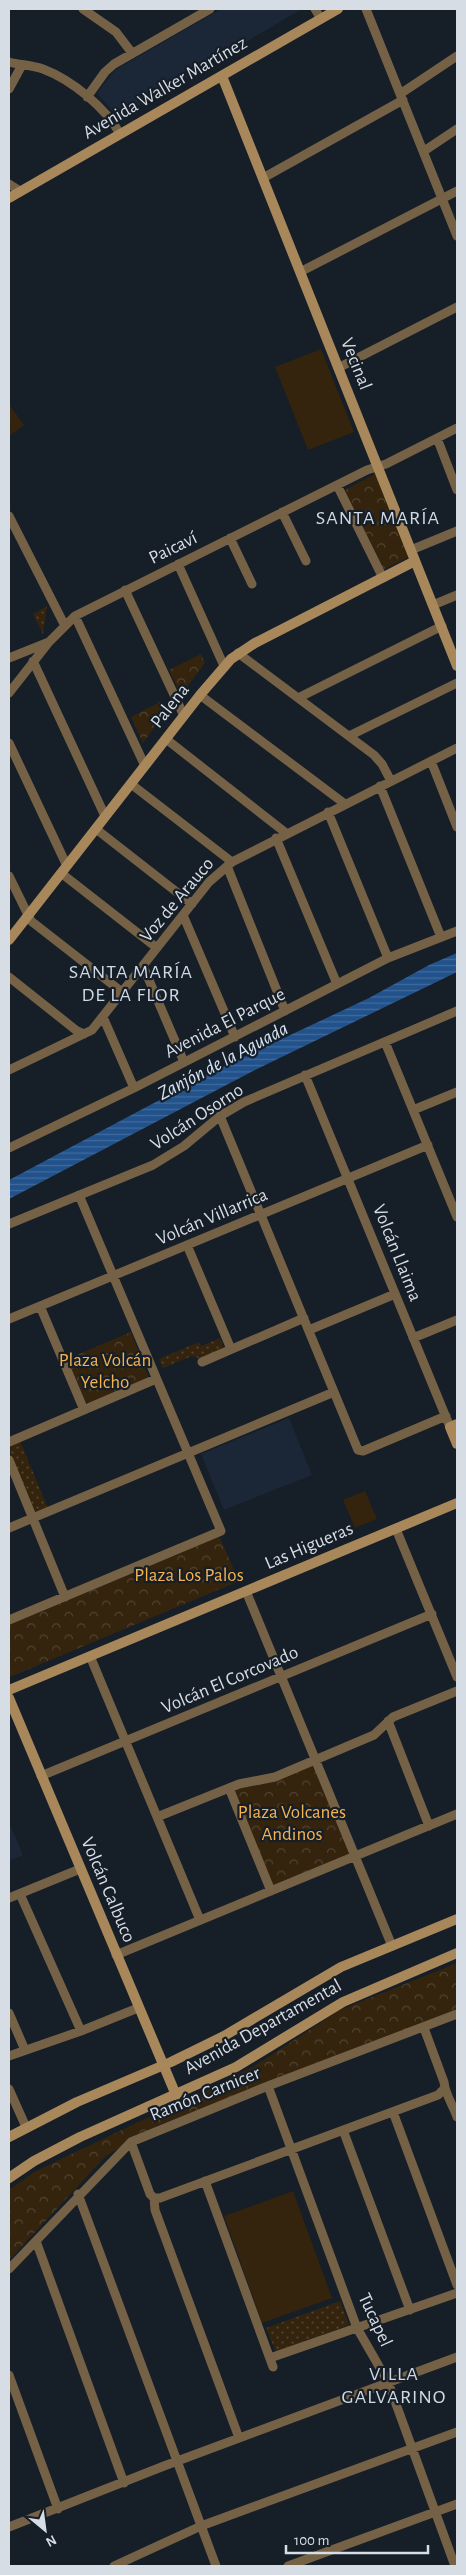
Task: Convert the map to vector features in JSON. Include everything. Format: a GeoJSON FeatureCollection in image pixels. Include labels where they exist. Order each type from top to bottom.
{"type":"FeatureCollection","features":[{"type":"Feature","properties":{"kind":"street"},"geometry":{"type":"LineString","coordinates":[[83,9],[116,32],[132,53]]}},
{"type":"Feature","properties":{"kind":"street"},"geometry":{"type":"LineString","coordinates":[[87,97],[110,67],[210,9]]}},
{"type":"Feature","properties":{"kind":"street"},"geometry":{"type":"LineString","coordinates":[[315,9],[321,19]]}},
{"type":"Feature","properties":{"kind":"street","name":"Avenida Walker Martínez"},"geometry":{"type":"LineString","coordinates":[[9,198],[338,9]]}},
{"type":"Feature","properties":{"kind":"street"},"geometry":{"type":"LineString","coordinates":[[366,9],[457,236]]}},
{"type":"Feature","properties":{"kind":"street"},"geometry":{"type":"LineString","coordinates":[[263,178],[402,97],[457,56]]}},
{"type":"Feature","properties":{"kind":"street"},"geometry":{"type":"LineString","coordinates":[[9,62],[50,72],[87,97],[107,114],[120,134]]}},
{"type":"Feature","properties":{"kind":"street"},"geometry":{"type":"LineString","coordinates":[[9,90],[22,64]]}},
{"type":"Feature","properties":{"kind":"street","name":"Vecinal"},"geometry":{"type":"LineString","coordinates":[[222,76],[457,662]]}},
{"type":"Feature","properties":{"kind":"street"},"geometry":{"type":"LineString","coordinates":[[424,151],[457,129]]}},
{"type":"Feature","properties":{"kind":"street"},"geometry":{"type":"LineString","coordinates":[[9,184],[20,192]]}},
{"type":"Feature","properties":{"kind":"street"},"geometry":{"type":"LineString","coordinates":[[300,272],[457,191]]}},
{"type":"Feature","properties":{"kind":"street"},"geometry":{"type":"LineString","coordinates":[[338,368],[457,307]]}},
{"type":"Feature","properties":{"kind":"street","name":"Paicaví"},"geometry":{"type":"LineString","coordinates":[[9,692],[48,642],[64,624],[75,616],[282,512],[457,428]]}},
{"type":"Feature","properties":{"kind":"street"},"geometry":{"type":"LineString","coordinates":[[437,438],[457,490]]}},
{"type":"Feature","properties":{"kind":"street"},"geometry":{"type":"LineString","coordinates":[[337,485],[383,578]]}},
{"type":"Feature","properties":{"kind":"street"},"geometry":{"type":"LineString","coordinates":[[282,512],[306,561]]}},
{"type":"Feature","properties":{"kind":"street"},"geometry":{"type":"LineString","coordinates":[[10,521],[64,624]]}},
{"type":"Feature","properties":{"kind":"street"},"geometry":{"type":"LineString","coordinates":[[411,550],[457,531]]}},
{"type":"Feature","properties":{"kind":"street"},"geometry":{"type":"LineString","coordinates":[[230,538],[252,584]]}},
{"type":"Feature","properties":{"kind":"street","name":"Palena"},"geometry":{"type":"LineString","coordinates":[[9,940],[200,694],[224,666],[238,653],[415,561]]}},
{"type":"Feature","properties":{"kind":"street"},"geometry":{"type":"LineString","coordinates":[[178,564],[224,666]]}},
{"type":"Feature","properties":{"kind":"street"},"geometry":{"type":"LineString","coordinates":[[125,590],[184,716]]}},
{"type":"Feature","properties":{"kind":"street"},"geometry":{"type":"LineString","coordinates":[[433,605],[457,595]]}},
{"type":"Feature","properties":{"kind":"street"},"geometry":{"type":"LineString","coordinates":[[75,616],[144,766]]}},
{"type":"Feature","properties":{"kind":"street"},"geometry":{"type":"LineString","coordinates":[[298,698],[442,626]]}},
{"type":"Feature","properties":{"kind":"street"},"geometry":{"type":"LineString","coordinates":[[9,658],[48,642]]}},
{"type":"Feature","properties":{"kind":"street"},"geometry":{"type":"LineString","coordinates":[[238,653],[379,760],[391,781]]}},
{"type":"Feature","properties":{"kind":"street"},"geometry":{"type":"LineString","coordinates":[[33,662],[106,816]]}},
{"type":"Feature","properties":{"kind":"street"},"geometry":{"type":"LineString","coordinates":[[349,736],[457,683]]}},
{"type":"Feature","properties":{"kind":"street"},"geometry":{"type":"LineString","coordinates":[[200,694],[345,804]]}},
{"type":"Feature","properties":{"kind":"street"},"geometry":{"type":"LineString","coordinates":[[166,739],[286,833]]}},
{"type":"Feature","properties":{"kind":"street"},"geometry":{"type":"LineString","coordinates":[[9,743],[64,869],[158,948]]}},
{"type":"Feature","properties":{"kind":"street","name":"Voz de Arauco"},"geometry":{"type":"LineString","coordinates":[[9,1070],[92,1030],[209,882],[229,864],[276,838],[457,748]]}},
{"type":"Feature","properties":{"kind":"street"},"geometry":{"type":"LineString","coordinates":[[431,761],[457,827]]}},
{"type":"Feature","properties":{"kind":"street"},"geometry":{"type":"LineString","coordinates":[[131,784],[229,864],[285,1011]]}},
{"type":"Feature","properties":{"kind":"street"},"geometry":{"type":"LineString","coordinates":[[380,786],[441,937]]}},
{"type":"Feature","properties":{"kind":"street"},"geometry":{"type":"LineString","coordinates":[[328,812],[388,958]]}},
{"type":"Feature","properties":{"kind":"street"},"geometry":{"type":"LineString","coordinates":[[96,829],[192,904]]}},
{"type":"Feature","properties":{"kind":"street"},"geometry":{"type":"LineString","coordinates":[[276,838],[337,984]]}},
{"type":"Feature","properties":{"kind":"street"},"geometry":{"type":"LineString","coordinates":[[9,876],[28,916],[35,924],[122,992]]}},
{"type":"Feature","properties":{"kind":"street"},"geometry":{"type":"LineString","coordinates":[[184,915],[235,1036]]}},
{"type":"Feature","properties":{"kind":"street","name":"Avenida El Parque"},"geometry":{"type":"LineString","coordinates":[[9,1148],[134,1088],[388,958],[457,931]]}},
{"type":"Feature","properties":{"kind":"street"},"geometry":{"type":"LineString","coordinates":[[143,966],[184,1062]]}},
{"type":"Feature","properties":{"kind":"street"},"geometry":{"type":"LineString","coordinates":[[9,978],[77,1031],[84,1034]]}},
{"type":"Feature","properties":{"kind":"street","name":"Volcán Osorno"},"geometry":{"type":"LineString","coordinates":[[9,1224],[153,1165],[184,1146],[220,1116],[244,1102],[457,1011]]}},
{"type":"Feature","properties":{"kind":"street"},"geometry":{"type":"LineString","coordinates":[[103,1017],[134,1088]]}},
{"type":"Feature","properties":{"kind":"street"},"geometry":{"type":"LineString","coordinates":[[385,1042],[457,1217]]}},
{"type":"Feature","properties":{"kind":"street","name":"Volcán Llaima"},"geometry":{"type":"LineString","coordinates":[[305,1075],[446,1416],[454,1426],[457,1444]]}},
{"type":"Feature","properties":{"kind":"street"},"geometry":{"type":"LineString","coordinates":[[413,1110],[457,1092]]}},
{"type":"Feature","properties":{"kind":"street"},"geometry":{"type":"LineString","coordinates":[[220,1116],[360,1451],[446,1416]]}},
{"type":"Feature","properties":{"kind":"street","name":"Volcán Villarrica"},"geometry":{"type":"LineString","coordinates":[[9,1319],[428,1145]]}},
{"type":"Feature","properties":{"kind":"street"},"geometry":{"type":"LineString","coordinates":[[9,1620],[221,1531],[79,1195]]}},
{"type":"Feature","properties":{"kind":"street"},"geometry":{"type":"LineString","coordinates":[[187,1245],[231,1349]]}},
{"type":"Feature","properties":{"kind":"street"},"geometry":{"type":"LineString","coordinates":[[308,1330],[396,1294]]}},
{"type":"Feature","properties":{"kind":"street"},"geometry":{"type":"LineString","coordinates":[[40,1306],[84,1410]]}},
{"type":"Feature","properties":{"kind":"street"},"geometry":{"type":"LineString","coordinates":[[202,1362],[304,1318]]}},
{"type":"Feature","properties":{"kind":"street"},"geometry":{"type":"LineString","coordinates":[[414,1338],[457,1320]]}},
{"type":"Feature","properties":{"kind":"street"},"geometry":{"type":"LineString","coordinates":[[9,1442],[156,1380]]}},
{"type":"Feature","properties":{"kind":"street"},"geometry":{"type":"LineString","coordinates":[[9,1528],[334,1392]]}},
{"type":"Feature","properties":{"kind":"street"},"geometry":{"type":"LineString","coordinates":[[9,1460],[65,1596]]}},
{"type":"Feature","properties":{"kind":"street","name":"Las Higueras"},"geometry":{"type":"LineString","coordinates":[[9,1690],[457,1503]]}},
{"type":"Feature","properties":{"kind":"street"},"geometry":{"type":"LineString","coordinates":[[396,1528],[457,1677]]}},
{"type":"Feature","properties":{"kind":"street"},"geometry":{"type":"LineString","coordinates":[[246,1591],[392,1946]]}},
{"type":"Feature","properties":{"kind":"street","name":"Volcán El Corcovado"},"geometry":{"type":"LineString","coordinates":[[41,1776],[432,1614]]}},
{"type":"Feature","properties":{"kind":"street"},"geometry":{"type":"LineString","coordinates":[[90,1656],[200,1920]]}},
{"type":"Feature","properties":{"kind":"street"},"geometry":{"type":"LineString","coordinates":[[157,1816],[229,1788],[275,1777],[374,1735],[388,1721],[457,1691]]}},
{"type":"Feature","properties":{"kind":"street","name":"Volcán Calbuco"},"geometry":{"type":"LineString","coordinates":[[9,1698],[138,2008],[176,2094]]}},
{"type":"Feature","properties":{"kind":"street"},"geometry":{"type":"LineString","coordinates":[[388,1721],[429,1826]]}},
{"type":"Feature","properties":{"kind":"street"},"geometry":{"type":"LineString","coordinates":[[229,1788],[271,1891]]}},
{"type":"Feature","properties":{"kind":"street"},"geometry":{"type":"LineString","coordinates":[[116,1955],[457,1814]]}},
{"type":"Feature","properties":{"kind":"street"},"geometry":{"type":"LineString","coordinates":[[9,1898],[80,1869]]}},
{"type":"Feature","properties":{"kind":"street"},"geometry":{"type":"LineString","coordinates":[[20,1894],[81,2031]]}},
{"type":"Feature","properties":{"kind":"street","name":"Avenida Departamental"},"geometry":{"type":"LineString","coordinates":[[9,2137],[78,2102],[163,2066],[224,2036],[341,1967],[457,1919]]}},
{"type":"Feature","properties":{"kind":"street","name":"Avenida Departamental"},"geometry":{"type":"LineString","coordinates":[[9,2178],[80,2136],[236,2067],[343,2002],[457,1953]]}},
{"type":"Feature","properties":{"kind":"street"},"geometry":{"type":"LineString","coordinates":[[9,2056],[81,2031],[138,2008]]}},
{"type":"Feature","properties":{"kind":"street"},"geometry":{"type":"LineString","coordinates":[[9,2013],[25,2050]]}},
{"type":"Feature","properties":{"kind":"street","name":"Ramón Carnicer"},"geometry":{"type":"LineString","coordinates":[[9,2269],[78,2194],[131,2142],[268,2086],[457,2014]]}},
{"type":"Feature","properties":{"kind":"street"},"geometry":{"type":"LineString","coordinates":[[154,2198],[160,2198],[438,2095],[443,2090],[444,2082],[424,2028]]}},
{"type":"Feature","properties":{"kind":"street","name":"Tucapel"},"geometry":{"type":"LineString","coordinates":[[268,2086],[357,2328],[388,2382],[455,2566]]}},
{"type":"Feature","properties":{"kind":"street"},"geometry":{"type":"LineString","coordinates":[[9,2089],[26,2127]]}},
{"type":"Feature","properties":{"kind":"street"},"geometry":{"type":"LineString","coordinates":[[443,2090],[450,2098],[457,2117]]}},
{"type":"Feature","properties":{"kind":"street"},"geometry":{"type":"LineString","coordinates":[[394,2112],[457,2285]]}},
{"type":"Feature","properties":{"kind":"street"},"geometry":{"type":"LineString","coordinates":[[343,2130],[410,2310]]}},
{"type":"Feature","properties":{"kind":"street"},"geometry":{"type":"LineString","coordinates":[[131,2142],[150,2194],[154,2198],[154,2210],[239,2438]]}},
{"type":"Feature","properties":{"kind":"street"},"geometry":{"type":"LineString","coordinates":[[204,2181],[274,2367]]}},
{"type":"Feature","properties":{"kind":"street"},"geometry":{"type":"LineString","coordinates":[[78,2194],[216,2566]]}},
{"type":"Feature","properties":{"kind":"street"},"geometry":{"type":"LineString","coordinates":[[36,2241],[124,2483]]}},
{"type":"Feature","properties":{"kind":"street"},"geometry":{"type":"LineString","coordinates":[[270,2358],[457,2293]]}},
{"type":"Feature","properties":{"kind":"street"},"geometry":{"type":"LineString","coordinates":[[9,2528],[177,2461],[457,2357]]}},
{"type":"Feature","properties":{"kind":"street"},"geometry":{"type":"LineString","coordinates":[[9,2375],[58,2509]]}},
{"type":"Feature","properties":{"kind":"street"},"geometry":{"type":"LineString","coordinates":[[114,2566],[201,2526],[457,2432]]}},
{"type":"Feature","properties":{"kind":"street"},"geometry":{"type":"LineString","coordinates":[[288,2566],[457,2504]]}},
{"type":"Feature","properties":{"kind":"shaded area"},"geometry":{"type":"Polygon","coordinates":[[[221,9],[300,10],[118,118],[97,93],[115,70],[221,9]]]}},
{"type":"Feature","properties":{"kind":"shaded area"},"geometry":{"type":"Polygon","coordinates":[[[289,1418],[312,1475],[224,1510],[201,1454],[289,1418]]]}},
{"type":"Feature","properties":{"kind":"shaded area"},"geometry":{"type":"Polygon","coordinates":[[[9,1822],[23,1855],[9,1861],[9,1822]]]}},
{"type":"Feature","properties":{"kind":"green space"},"geometry":{"type":"Polygon","coordinates":[[[321,349],[354,432],[308,450],[275,367],[321,349]]]}},
{"type":"Feature","properties":{"kind":"green space"},"geometry":{"type":"Polygon","coordinates":[[[9,404],[24,425],[9,436],[9,404]]]}},
{"type":"Feature","properties":{"kind":"green space"},"geometry":{"type":"Polygon","coordinates":[[[375,474],[409,557],[382,570],[343,491],[375,474]]]}},
{"type":"Feature","properties":{"kind":"green space"},"geometry":{"type":"Polygon","coordinates":[[[47,606],[43,634],[33,614],[47,606]]]}},
{"type":"Feature","properties":{"kind":"green space"},"geometry":{"type":"Polygon","coordinates":[[[201,654],[205,663],[181,695],[169,670],[201,654]]]}},
{"type":"Feature","properties":{"kind":"green space"},"geometry":{"type":"Polygon","coordinates":[[[162,701],[167,710],[143,743],[131,717],[162,701]]]}},
{"type":"Feature","properties":{"kind":"green space","name":"Plaza Volcán Yelcho"},"geometry":{"type":"Polygon","coordinates":[[[131,1332],[148,1376],[145,1382],[92,1404],[86,1402],[67,1359],[131,1332]]]}},
{"type":"Feature","properties":{"kind":"green space"},"geometry":{"type":"Polygon","coordinates":[[[220,1338],[224,1349],[201,1359],[192,1356],[163,1368],[159,1359],[199,1342],[201,1346],[220,1338]]]}},
{"type":"Feature","properties":{"kind":"green space"},"geometry":{"type":"Polygon","coordinates":[[[20,1441],[48,1508],[36,1512],[33,1511],[9,1450],[12,1444],[20,1441]]]}},
{"type":"Feature","properties":{"kind":"green space"},"geometry":{"type":"Polygon","coordinates":[[[365,1491],[377,1519],[355,1528],[343,1500],[365,1491]]]}},
{"type":"Feature","properties":{"kind":"green space","name":"Plaza Los Palos"},"geometry":{"type":"Polygon","coordinates":[[[219,1536],[239,1581],[10,1677],[9,1625],[219,1536]]]}},
{"type":"Feature","properties":{"kind":"green space","name":"Plaza Volcanes Andinos"},"geometry":{"type":"Polygon","coordinates":[[[314,1765],[351,1856],[274,1887],[233,1790],[273,1781],[314,1765]]]}},
{"type":"Feature","properties":{"kind":"green space"},"geometry":{"type":"Polygon","coordinates":[[[457,1963],[457,2010],[157,2126],[106,2156],[9,2260],[9,2190],[34,2172],[253,2067],[340,2010],[457,1963]]]}},
{"type":"Feature","properties":{"kind":"green space"},"geometry":{"type":"Polygon","coordinates":[[[293,2191],[332,2298],[262,2323],[224,2216],[293,2191]]]}},
{"type":"Feature","properties":{"kind":"green space"},"geometry":{"type":"Polygon","coordinates":[[[340,2301],[349,2325],[276,2352],[266,2328],[340,2301]]]}},
{"type":"Feature","properties":{"kind":"water"},"geometry":{"type":"Polygon","coordinates":[[[457,953],[457,972],[255,1070],[9,1199],[9,1180],[216,1070],[369,998],[429,965],[457,953]]]}},
{"type":"Feature","properties":{"kind":"district","name":"SANTA MARÍA"},"geometry":{"type":"Point","coordinates":[378,518]}},
{"type":"Feature","properties":{"kind":"district","name":"SANTA MARÍA DE LA FLOR"},"geometry":{"type":"Point","coordinates":[131,984]}},
{"type":"Feature","properties":{"kind":"district","name":"VILLA GALVARINO"},"geometry":{"type":"Point","coordinates":[394,2386]}},
{"type":"Feature","properties":{"kind":"water label","name":"Zanjón de la Aguada"},"geometry":{"type":"Point","coordinates":[223,1061]}}]}
